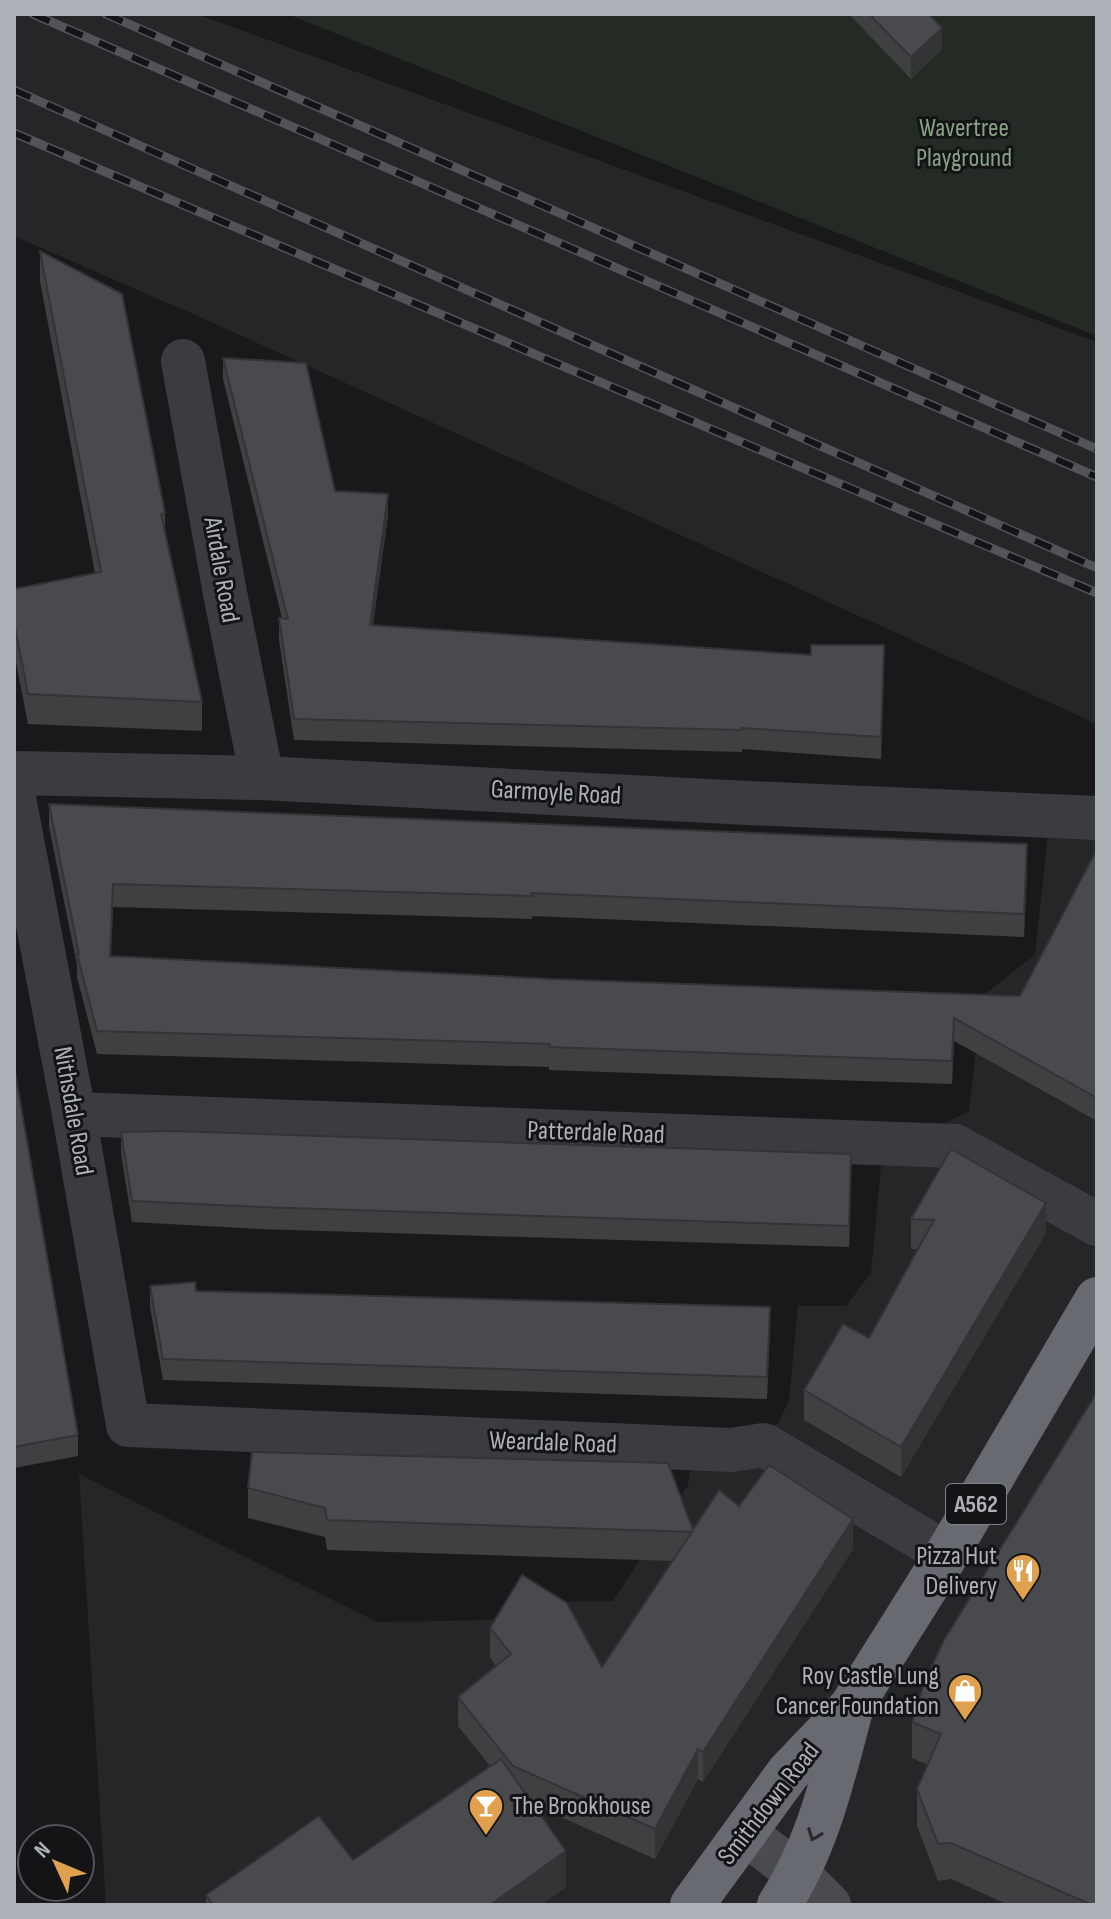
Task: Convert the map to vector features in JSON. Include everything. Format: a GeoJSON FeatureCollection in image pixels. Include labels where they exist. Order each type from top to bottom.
{"type":"FeatureCollection","features":[{"type":"Feature","properties":{"kind":"highway","name":"Smithdown Road"},"geometry":{"type":"LineString","coordinates":[[692,1905],[788,1773],[851,1707],[947,1554],[1097,1299]]}},
{"type":"Feature","properties":{"kind":"highway","name":"Smithdown Road"},"geometry":{"type":"LineString","coordinates":[[802,1895],[851,1707]]}},
{"type":"Feature","properties":{"kind":"street","name":"Airdale Road"},"geometry":{"type":"LineString","coordinates":[[183,361],[262,778]]}},
{"type":"Feature","properties":{"kind":"street","name":"Garmoyle Road"},"geometry":{"type":"LineString","coordinates":[[14,773],[262,778],[1097,818]]}},
{"type":"Feature","properties":{"kind":"street","name":"Nithsdale Road"},"geometry":{"type":"LineString","coordinates":[[14,798],[74,1114],[128,1425]]}},
{"type":"Feature","properties":{"kind":"street","name":"Patterdale Road"},"geometry":{"type":"LineString","coordinates":[[74,1114],[955,1146],[1097,1224]]}},
{"type":"Feature","properties":{"kind":"street","name":"Weardale Road"},"geometry":{"type":"LineString","coordinates":[[128,1425],[731,1450],[764,1445],[947,1554]]}},
{"type":"Feature","properties":{"kind":"street"},"geometry":{"type":"LineString","coordinates":[[745,1833],[802,1895]]}},
{"type":"Feature","properties":{"kind":"shaded area"},"geometry":{"type":"Polygon","coordinates":[[[14,14],[197,14],[1097,342],[1097,724],[211,322],[14,236],[14,14]]]}},
{"type":"Feature","properties":{"kind":"shaded area"},"geometry":{"type":"Polygon","coordinates":[[[1048,833],[1097,839],[1097,1905],[106,1905],[79,1474],[377,1622],[549,1619],[548,1602],[613,1601],[688,1485],[690,1471],[778,1423],[789,1400],[798,1306],[846,1306],[871,1273],[882,1155],[969,1111],[982,996],[1035,955],[1048,833]]]}},
{"type":"Feature","properties":{"kind":"green space","name":"Wavertree Playground"},"geometry":{"type":"Polygon","coordinates":[[[287,14],[1097,14],[1097,336],[287,14]]]}},
{"type":"Feature","properties":{"kind":"building"},"geometry":{"type":"Polygon","coordinates":[[[869,14],[929,14],[942,28],[911,57],[869,14]]]}},
{"type":"Feature","properties":{"kind":"building"},"geometry":{"type":"Polygon","coordinates":[[[40,251],[122,294],[165,513],[161,514],[202,702],[28,694],[14,622],[14,589],[101,572],[40,251]]]}},
{"type":"Feature","properties":{"kind":"building"},"geometry":{"type":"Polygon","coordinates":[[[223,358],[306,363],[335,491],[388,494],[370,625],[811,655],[811,645],[884,645],[881,737],[742,728],[294,719],[279,618],[288,619],[223,358]]]}},
{"type":"Feature","properties":{"kind":"building"},"geometry":{"type":"Polygon","coordinates":[[[49,804],[1027,844],[1024,914],[532,893],[532,896],[113,884],[110,956],[551,979],[1020,996],[1097,849],[1097,1098],[954,1018],[952,1061],[549,1047],[550,1044],[97,1031],[77,954],[49,804]]]}},
{"type":"Feature","properties":{"kind":"building"},"geometry":{"type":"Polygon","coordinates":[[[14,1066],[78,1435],[14,1447],[14,1066]]]}},
{"type":"Feature","properties":{"kind":"building"},"geometry":{"type":"Polygon","coordinates":[[[172,1131],[851,1154],[849,1226],[132,1201],[121,1132],[172,1131]]]}},
{"type":"Feature","properties":{"kind":"building"},"geometry":{"type":"Polygon","coordinates":[[[951,1149],[1046,1203],[901,1447],[804,1390],[843,1324],[869,1338],[934,1220],[911,1219],[951,1149]]]}},
{"type":"Feature","properties":{"kind":"building"},"geometry":{"type":"Polygon","coordinates":[[[195,1282],[196,1291],[770,1307],[767,1377],[163,1359],[150,1286],[195,1282]]]}},
{"type":"Feature","properties":{"kind":"building"},"geometry":{"type":"Polygon","coordinates":[[[1097,1392],[1097,1905],[1092,1905],[951,1843],[938,1844],[917,1789],[941,1734],[912,1722],[924,1683],[944,1640],[1097,1392]]]}},
{"type":"Feature","properties":{"kind":"building"},"geometry":{"type":"Polygon","coordinates":[[[252,1452],[668,1463],[693,1530],[719,1490],[739,1506],[769,1465],[853,1519],[703,1752],[698,1749],[655,1829],[513,1766],[458,1697],[511,1654],[490,1628],[522,1575],[567,1603],[602,1667],[692,1532],[327,1520],[325,1508],[248,1488],[252,1452]]]}},
{"type":"Feature","properties":{"kind":"building"},"geometry":{"type":"Polygon","coordinates":[[[501,1759],[566,1851],[490,1905],[213,1905],[206,1895],[319,1816],[353,1860],[501,1759]]]}},
{"type":"Feature","properties":{"kind":"railway"},"geometry":{"type":"LineString","coordinates":[[33,14],[1097,477]]}},
{"type":"Feature","properties":{"kind":"railway"},"geometry":{"type":"LineString","coordinates":[[106,14],[1097,449]]}},
{"type":"Feature","properties":{"kind":"railway"},"geometry":{"type":"LineString","coordinates":[[14,90],[1097,568]]}},
{"type":"Feature","properties":{"kind":"railway"},"geometry":{"type":"LineString","coordinates":[[14,133],[1097,593]]}},
{"type":"Feature","properties":{"kind":"place","name":"Pizza Hut Delivery"},"geometry":{"type":"Point","coordinates":[1023,1602]}},
{"type":"Feature","properties":{"kind":"place","name":"Roy Castle Lung Cancer Foundation"},"geometry":{"type":"Point","coordinates":[965,1722]}},
{"type":"Feature","properties":{"kind":"place","name":"The Brookhouse"},"geometry":{"type":"Point","coordinates":[486,1837]}}]}
